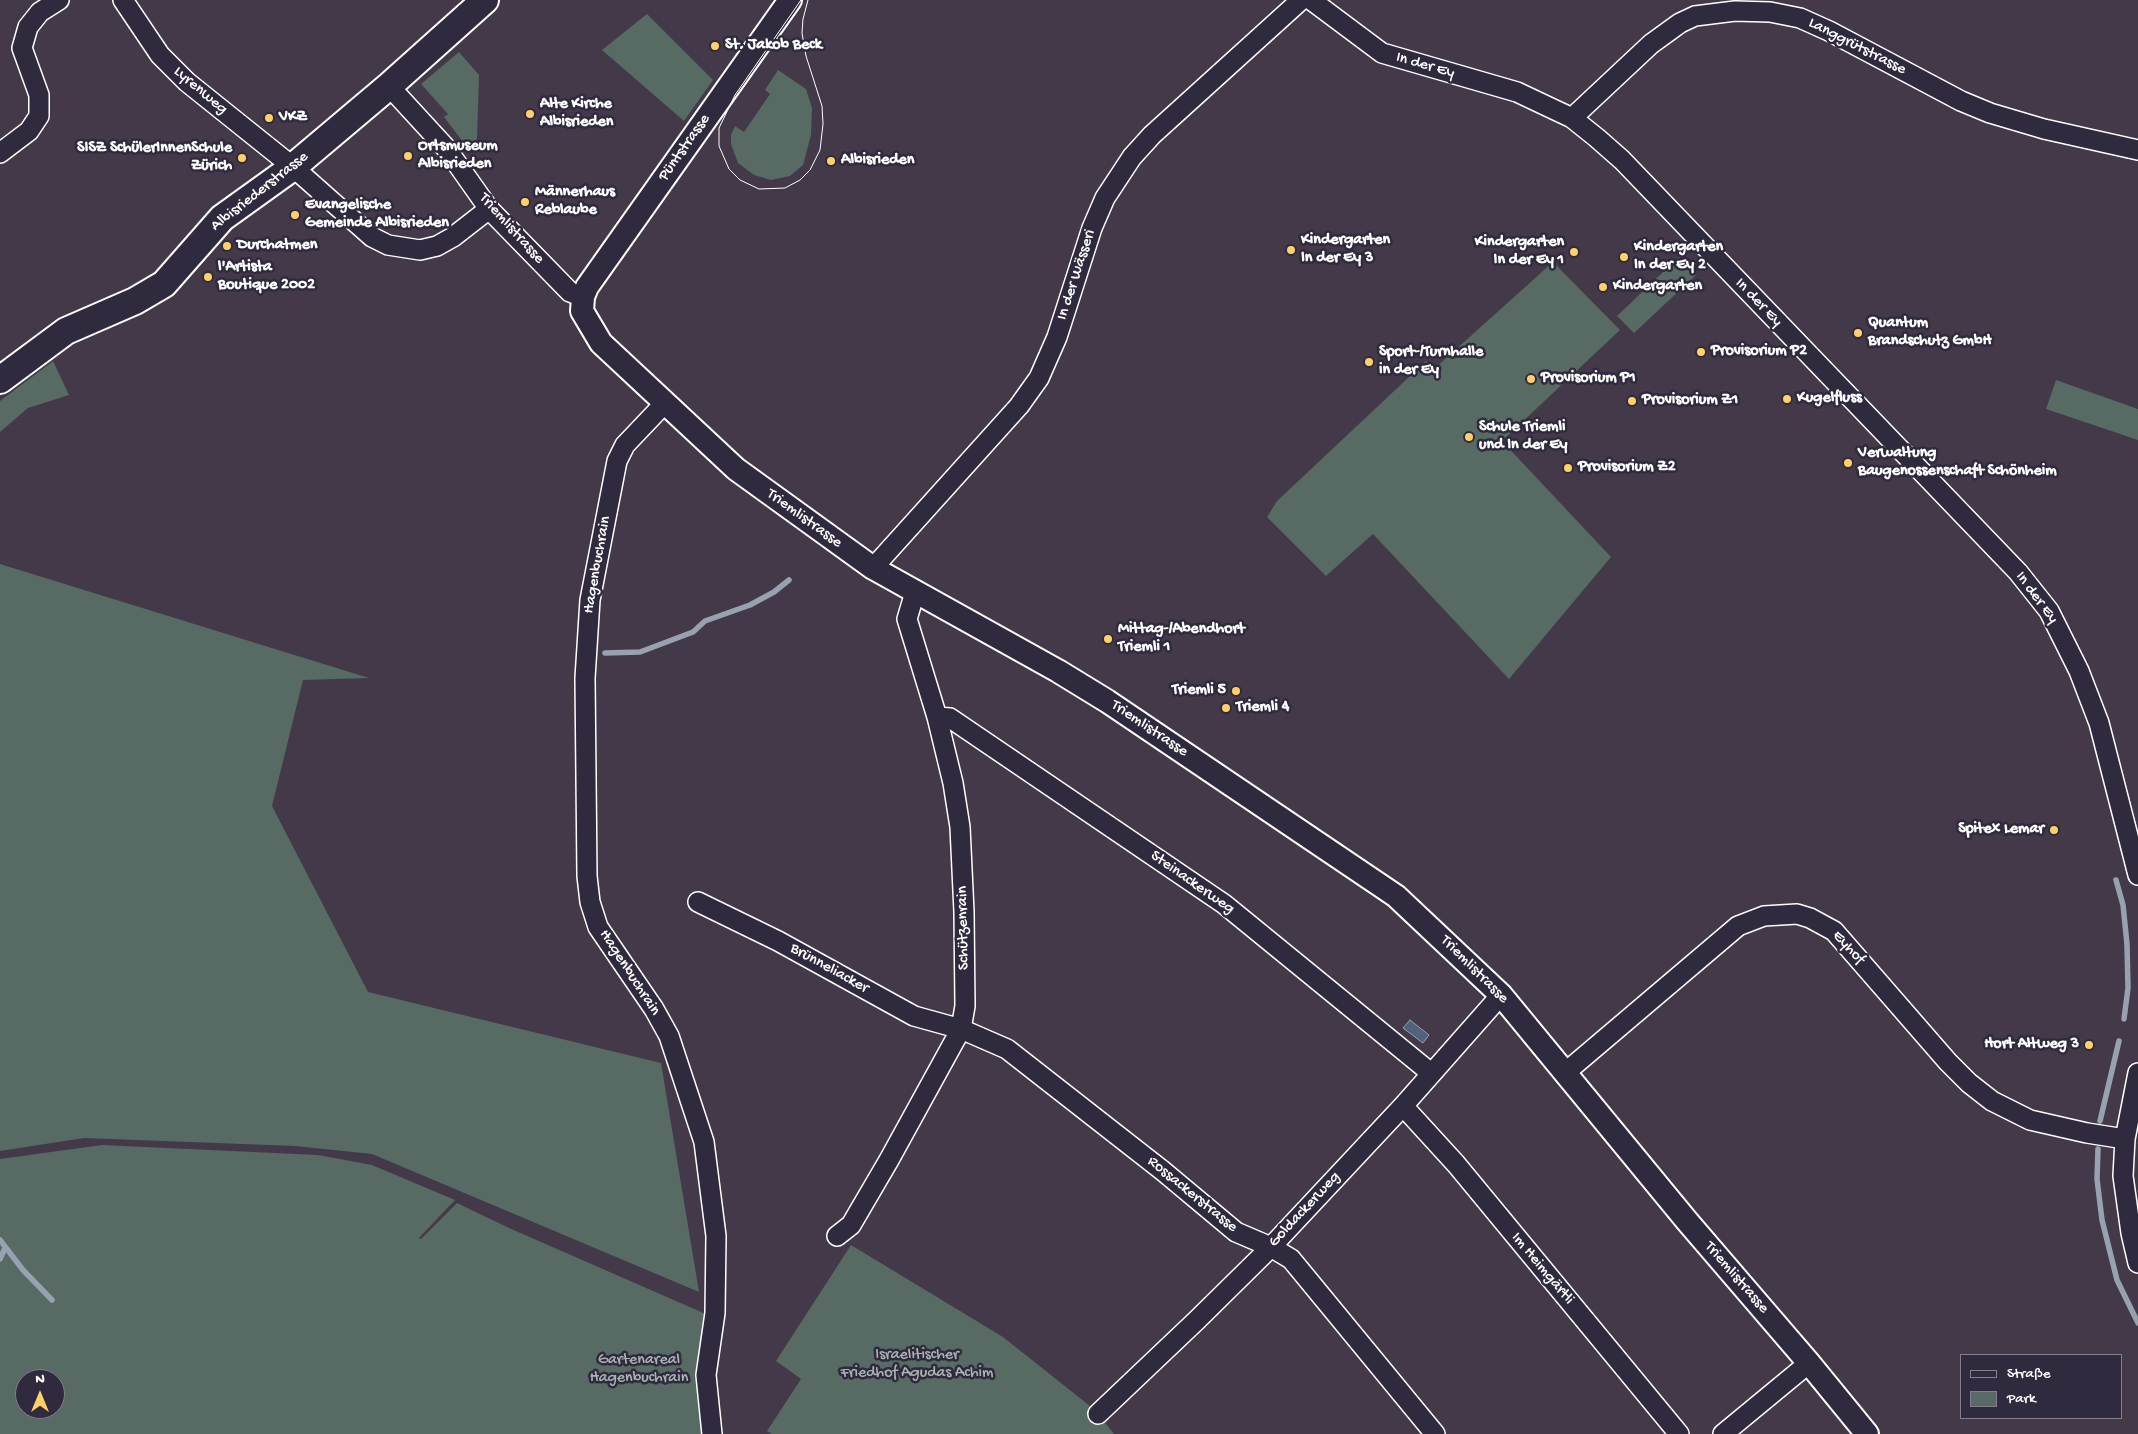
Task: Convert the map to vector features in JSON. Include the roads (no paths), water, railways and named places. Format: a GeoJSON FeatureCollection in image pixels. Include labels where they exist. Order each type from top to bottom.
{"type":"FeatureCollection","features":[{"type":"Feature","properties":{"kind":"main road","name":"Albisriederstrasse"},"geometry":{"type":"LineString","coordinates":[[0,380],[66,331],[134,301],[164,284],[222,218],[293,167],[389,86],[485,0]]}},
{"type":"Feature","properties":{"kind":"street"},"geometry":{"type":"LineString","coordinates":[[0,153],[29,131],[39,116],[39,95],[22,48],[28,27],[40,12],[59,0]]}},
{"type":"Feature","properties":{"kind":"street","name":"Lyrenweg"},"geometry":{"type":"LineString","coordinates":[[123,0],[160,55],[187,82],[293,167],[372,237],[388,245],[420,250],[437,246],[453,237],[489,209]]}},
{"type":"Feature","properties":{"kind":"street","name":"Püntstrasse"},"geometry":{"type":"LineString","coordinates":[[583,297],[587,287],[790,0]]}},
{"type":"Feature","properties":{"kind":"street","name":"In der Wässeri"},"geometry":{"type":"LineString","coordinates":[[873,568],[1020,406],[1039,378],[1057,337],[1092,228],[1105,198],[1132,156],[1152,135],[1301,0]]}},
{"type":"Feature","properties":{"kind":"street","name":"In der Ey"},"geometry":{"type":"LineString","coordinates":[[1311,0],[1382,53],[1517,92],[1572,118],[1622,160],[2034,591],[2049,611],[2064,640],[2099,723],[2138,875]]}},
{"type":"Feature","properties":{"kind":"street","name":"Langgrütstrasse"},"geometry":{"type":"LineString","coordinates":[[1572,118],[1651,44],[1680,23],[1695,16],[1735,11],[1770,12],[1800,18],[1829,31],[1961,101],[1990,113],[2044,129],[2138,150]]}},
{"type":"Feature","properties":{"kind":"street","name":"Triemlistrasse"},"geometry":{"type":"LineString","coordinates":[[389,86],[446,148],[489,209],[570,292],[583,297],[582,311],[601,343],[664,404],[736,469],[873,568],[1058,671],[1107,701],[1396,896],[1501,995],[1566,1072],[1686,1221],[1809,1363],[1867,1434]]}},
{"type":"Feature","properties":{"kind":"street","name":"Hagenbuchrain"},"geometry":{"type":"LineString","coordinates":[[664,404],[624,445],[617,461],[590,600],[585,678],[588,876],[590,902],[598,927],[654,1010],[669,1036],[704,1142],[716,1236],[716,1313],[706,1376],[712,1434]]}},
{"type":"Feature","properties":{"kind":"street","name":"Schützenrain"},"geometry":{"type":"LineString","coordinates":[[837,1236],[851,1226],[961,1029],[965,1006],[966,959],[960,827],[953,782],[937,717],[907,619],[915,592]]}},
{"type":"Feature","properties":{"kind":"street","name":"Steinackerweg"},"geometry":{"type":"LineString","coordinates":[[937,717],[950,718],[1216,899],[1431,1073]]}},
{"type":"Feature","properties":{"kind":"street","name":"Brünneliacker"},"geometry":{"type":"LineString","coordinates":[[698,902],[778,941],[914,1016],[961,1029]]}},
{"type":"Feature","properties":{"kind":"street","name":"Eyhof"},"geometry":{"type":"LineString","coordinates":[[1566,1072],[1738,926],[1764,916],[1797,914],[1810,918],[1834,931],[1948,1062],[1969,1083],[1992,1101],[2030,1120],[2124,1139]]}},
{"type":"Feature","properties":{"kind":"street","name":"Goldackerweg"},"geometry":{"type":"LineString","coordinates":[[1098,1414],[1197,1320],[1270,1247],[1402,1106],[1501,995]]}},
{"type":"Feature","properties":{"kind":"street","name":"Rossackerstrasse"},"geometry":{"type":"LineString","coordinates":[[961,1029],[1006,1049],[1163,1172],[1236,1232],[1270,1247],[1291,1259],[1436,1434]]}},
{"type":"Feature","properties":{"kind":"street"},"geometry":{"type":"LineString","coordinates":[[2138,1073],[2124,1139],[2123,1176],[2138,1263]]}},
{"type":"Feature","properties":{"kind":"street","name":"Im Heimgärtli"},"geometry":{"type":"LineString","coordinates":[[1402,1106],[1456,1164],[1679,1434]]}},
{"type":"Feature","properties":{"kind":"street"},"geometry":{"type":"LineString","coordinates":[[1723,1434],[1809,1363]]}},
{"type":"Feature","properties":{"kind":"water"},"geometry":{"type":"Polygon","coordinates":[[[1410,1020],[1429,1035],[1423,1043],[1403,1028],[1410,1020]]]}},
{"type":"Feature","properties":{"kind":"waterway"},"geometry":{"type":"LineString","coordinates":[[605,653],[640,652],[693,632],[705,621],[750,605],[774,592],[789,580]]}},
{"type":"Feature","properties":{"kind":"waterway"},"geometry":{"type":"LineString","coordinates":[[2116,880],[2123,905],[2127,944],[2128,988],[2124,1019]]}},
{"type":"Feature","properties":{"kind":"waterway"},"geometry":{"type":"LineString","coordinates":[[2100,1121],[2119,1041]]}},
{"type":"Feature","properties":{"kind":"waterway"},"geometry":{"type":"LineString","coordinates":[[2098,1149],[2097,1179],[2102,1220],[2117,1280],[2138,1323]]}},
{"type":"Feature","properties":{"kind":"waterway"},"geometry":{"type":"LineString","coordinates":[[0,1240],[23,1270],[52,1300]]}},
{"type":"Feature","properties":{"kind":"waterway"},"geometry":{"type":"LineString","coordinates":[[0,1259],[5,1248]]}},
{"type":"Feature","properties":{"kind":"tram line"},"geometry":{"type":"LineString","coordinates":[[801,0],[735,95],[719,128],[719,146],[729,169],[740,180],[759,189],[785,188],[800,180],[810,170],[820,150],[823,124],[822,106],[806,56],[802,33],[803,19],[808,0]]}},
{"type":"Feature","properties":{"kind":"place","name":"St. Jakob Beck"},"geometry":{"type":"Point","coordinates":[715,46]}},
{"type":"Feature","properties":{"kind":"place","name":"Alte Kirche Albisrieden"},"geometry":{"type":"Point","coordinates":[530,114]}},
{"type":"Feature","properties":{"kind":"place","name":"VKZ"},"geometry":{"type":"Point","coordinates":[269,118]}},
{"type":"Feature","properties":{"kind":"place","name":"Ortsmuseum Albisrieden"},"geometry":{"type":"Point","coordinates":[408,156]}},
{"type":"Feature","properties":{"kind":"place","name":"SISZ SchülerInnenSchule Zürich"},"geometry":{"type":"Point","coordinates":[242,158]}},
{"type":"Feature","properties":{"kind":"place","name":"Albisrieden"},"geometry":{"type":"Point","coordinates":[831,161]}},
{"type":"Feature","properties":{"kind":"place","name":"Männerhaus Reblaube"},"geometry":{"type":"Point","coordinates":[525,202]}},
{"type":"Feature","properties":{"kind":"place","name":"Evangelische Gemeinde Albisrieden"},"geometry":{"type":"Point","coordinates":[295,215]}},
{"type":"Feature","properties":{"kind":"place","name":"Durchatmen"},"geometry":{"type":"Point","coordinates":[227,246]}},
{"type":"Feature","properties":{"kind":"place","name":"Kindergarten In der Ey 3"},"geometry":{"type":"Point","coordinates":[1291,250]}},
{"type":"Feature","properties":{"kind":"place","name":"Kindergarten In der Ey 1"},"geometry":{"type":"Point","coordinates":[1574,252]}},
{"type":"Feature","properties":{"kind":"place","name":"Kindergarten In der Ey 2"},"geometry":{"type":"Point","coordinates":[1624,257]}},
{"type":"Feature","properties":{"kind":"place","name":"l'Artista Boutique 2002"},"geometry":{"type":"Point","coordinates":[208,277]}},
{"type":"Feature","properties":{"kind":"place","name":"Kindergarten"},"geometry":{"type":"Point","coordinates":[1603,287]}},
{"type":"Feature","properties":{"kind":"place","name":"Quantum Brandschutz GmbH"},"geometry":{"type":"Point","coordinates":[1858,333]}},
{"type":"Feature","properties":{"kind":"place","name":"Provisorium P2"},"geometry":{"type":"Point","coordinates":[1701,352]}},
{"type":"Feature","properties":{"kind":"place","name":"Sport-/Turnhalle in der Ey"},"geometry":{"type":"Point","coordinates":[1369,362]}},
{"type":"Feature","properties":{"kind":"place","name":"Provisorium P1"},"geometry":{"type":"Point","coordinates":[1531,379]}},
{"type":"Feature","properties":{"kind":"place","name":"Kugelfluss"},"geometry":{"type":"Point","coordinates":[1787,399]}},
{"type":"Feature","properties":{"kind":"place","name":"Provisorium Z1"},"geometry":{"type":"Point","coordinates":[1632,401]}},
{"type":"Feature","properties":{"kind":"place","name":"Schule Triemli und In der Ey"},"geometry":{"type":"Point","coordinates":[1469,437]}},
{"type":"Feature","properties":{"kind":"place","name":"Verwaltung Baugenossenschaft Schönheim"},"geometry":{"type":"Point","coordinates":[1848,463]}},
{"type":"Feature","properties":{"kind":"place","name":"Provisorium Z2"},"geometry":{"type":"Point","coordinates":[1568,468]}},
{"type":"Feature","properties":{"kind":"place","name":"Mittag-/Abendhort Triemli 1"},"geometry":{"type":"Point","coordinates":[1108,639]}},
{"type":"Feature","properties":{"kind":"place","name":"Triemli 5"},"geometry":{"type":"Point","coordinates":[1236,691]}},
{"type":"Feature","properties":{"kind":"place","name":"Triemli 4"},"geometry":{"type":"Point","coordinates":[1226,708]}},
{"type":"Feature","properties":{"kind":"place","name":"Spitex Lemar"},"geometry":{"type":"Point","coordinates":[2054,830]}},
{"type":"Feature","properties":{"kind":"place","name":"Hort Altweg 3"},"geometry":{"type":"Point","coordinates":[2089,1045]}},
{"type":"Feature","properties":{"kind":"park label","name":"Israelitischer Friedhof Agudas Achim"},"geometry":{"type":"Point","coordinates":[917,1365]}},
{"type":"Feature","properties":{"kind":"park label","name":"Gartenareal Hagenbuchrain"},"geometry":{"type":"Point","coordinates":[639,1370]}}]}
